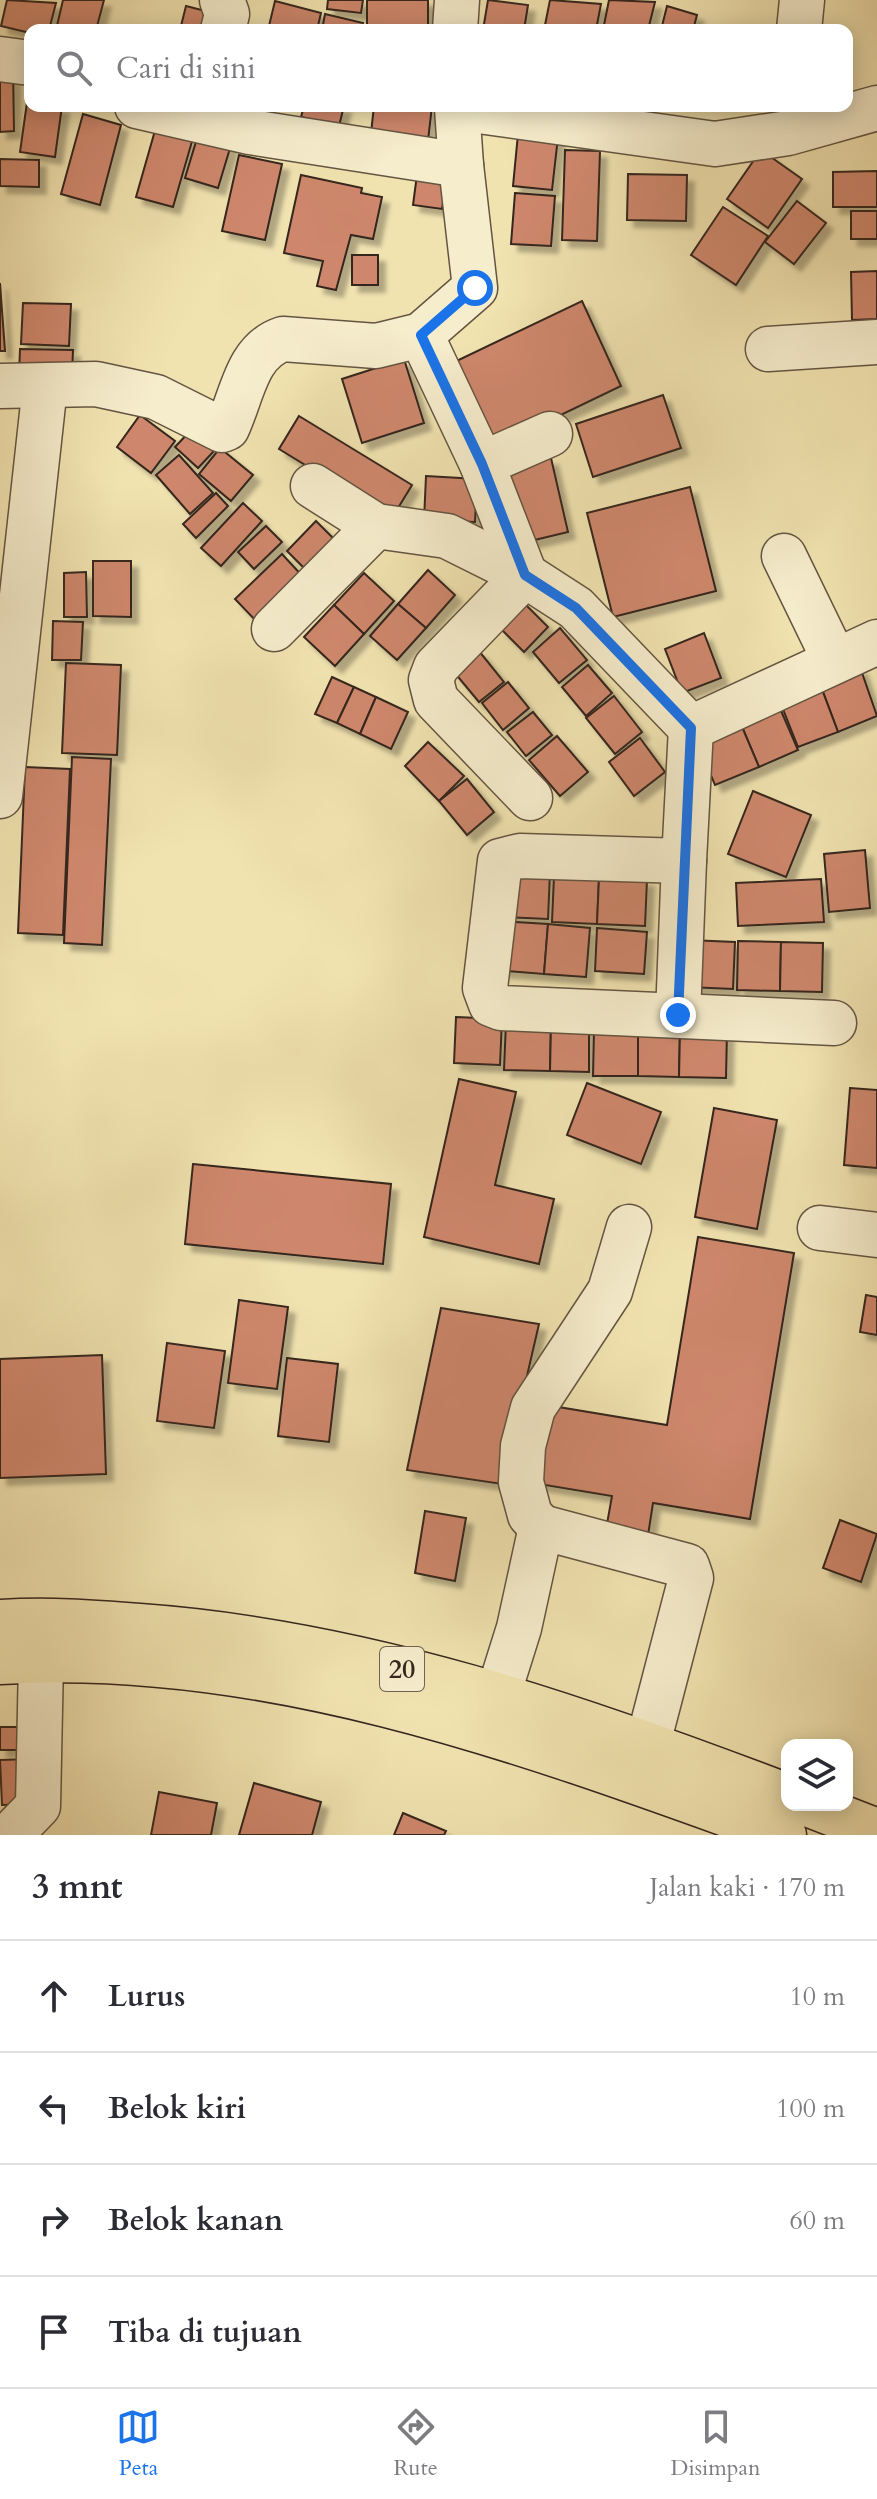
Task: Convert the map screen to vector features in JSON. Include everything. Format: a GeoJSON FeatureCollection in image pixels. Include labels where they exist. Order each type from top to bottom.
{"type":"FeatureCollection","features":[{"type":"Feature","properties":{"kind":"highway","name":"20"},"geometry":{"type":"LineString","coordinates":[[0,1622],[61,1620],[249,1636],[323,1649],[498,1695],[648,1743],[781,1794]]}},
{"type":"Feature","properties":{"kind":"highway","name":"20"},"geometry":{"type":"LineString","coordinates":[[21,1661],[213,1671],[321,1691],[477,1730],[784,1835]]}},
{"type":"Feature","properties":{"kind":"highway"},"geometry":{"type":"LineString","coordinates":[[825,1811],[877,1831]]}},
{"type":"Feature","properties":{"kind":"street"},"geometry":{"type":"LineString","coordinates":[[222,0],[227,14],[224,24]]}},
{"type":"Feature","properties":{"kind":"street"},"geometry":{"type":"LineString","coordinates":[[455,24],[457,0]]}},
{"type":"Feature","properties":{"kind":"street"},"geometry":{"type":"LineString","coordinates":[[800,24],[802,0]]}},
{"type":"Feature","properties":{"kind":"street"},"geometry":{"type":"LineString","coordinates":[[0,59],[24,62]]}},
{"type":"Feature","properties":{"kind":"street"},"geometry":{"type":"LineString","coordinates":[[853,111],[877,108]]}},
{"type":"Feature","properties":{"kind":"street"},"geometry":{"type":"LineString","coordinates":[[0,386],[96,384],[156,397],[222,430],[230,421],[241,387],[270,344],[283,339],[376,346],[421,335],[476,284],[456,112]]}},
{"type":"Feature","properties":{"kind":"street"},"geometry":{"type":"LineString","coordinates":[[489,112],[715,144],[772,121],[845,112]]}},
{"type":"Feature","properties":{"kind":"street"},"geometry":{"type":"LineString","coordinates":[[205,114],[359,151],[461,165]]}},
{"type":"Feature","properties":{"kind":"street"},"geometry":{"type":"LineString","coordinates":[[421,335],[482,464],[525,575]]}},
{"type":"Feature","properties":{"kind":"street"},"geometry":{"type":"LineString","coordinates":[[768,349],[877,342]]}},
{"type":"Feature","properties":{"kind":"street"},"geometry":{"type":"LineString","coordinates":[[0,796],[45,386]]}},
{"type":"Feature","properties":{"kind":"street"},"geometry":{"type":"LineString","coordinates":[[482,464],[550,434]]}},
{"type":"Feature","properties":{"kind":"street"},"geometry":{"type":"LineString","coordinates":[[313,486],[376,526],[447,536],[525,575],[576,608],[691,728],[678,1015]]}},
{"type":"Feature","properties":{"kind":"street"},"geometry":{"type":"LineString","coordinates":[[274,629],[376,526]]}},
{"type":"Feature","properties":{"kind":"street"},"geometry":{"type":"LineString","coordinates":[[784,556],[835,661]]}},
{"type":"Feature","properties":{"kind":"street"},"geometry":{"type":"LineString","coordinates":[[525,575],[436,667],[431,680],[436,700],[530,798]]}},
{"type":"Feature","properties":{"kind":"street"},"geometry":{"type":"LineString","coordinates":[[691,728],[877,642]]}},
{"type":"Feature","properties":{"kind":"street"},"geometry":{"type":"LineString","coordinates":[[684,861],[520,856],[500,861],[485,988],[491,1004],[501,1008],[834,1023]]}},
{"type":"Feature","properties":{"kind":"street"},"geometry":{"type":"LineString","coordinates":[[629,1227],[610,1291],[533,1408],[523,1446],[521,1482],[530,1515],[541,1527],[687,1566],[691,1571],[648,1743]]}},
{"type":"Feature","properties":{"kind":"street"},"geometry":{"type":"LineString","coordinates":[[820,1228],[877,1235]]}},
{"type":"Feature","properties":{"kind":"street"},"geometry":{"type":"LineString","coordinates":[[498,1695],[519,1628],[541,1527]]}},
{"type":"Feature","properties":{"kind":"street"},"geometry":{"type":"LineString","coordinates":[[10,1835],[38,1806],[21,1661]]}},
{"type":"Feature","properties":{"kind":"building"},"geometry":{"type":"Polygon","coordinates":[[[7,0],[56,3],[51,24],[24,24],[24,32],[1,26],[7,0]]]}},
{"type":"Feature","properties":{"kind":"building"},"geometry":{"type":"Polygon","coordinates":[[[63,0],[104,0],[98,24],[57,24],[63,0]]]}},
{"type":"Feature","properties":{"kind":"building"},"geometry":{"type":"Polygon","coordinates":[[[328,0],[363,0],[361,13],[327,9],[328,0]]]}},
{"type":"Feature","properties":{"kind":"building"},"geometry":{"type":"Polygon","coordinates":[[[367,0],[428,0],[428,24],[367,24],[367,0]]]}},
{"type":"Feature","properties":{"kind":"building"},"geometry":{"type":"Polygon","coordinates":[[[488,0],[528,5],[525,24],[484,24],[488,0]]]}},
{"type":"Feature","properties":{"kind":"building"},"geometry":{"type":"Polygon","coordinates":[[[550,0],[601,4],[597,24],[545,24],[550,0]]]}},
{"type":"Feature","properties":{"kind":"building"},"geometry":{"type":"Polygon","coordinates":[[[609,0],[655,2],[650,24],[604,24],[609,0]]]}},
{"type":"Feature","properties":{"kind":"building"},"geometry":{"type":"Polygon","coordinates":[[[275,1],[321,13],[318,24],[269,24],[275,1]]]}},
{"type":"Feature","properties":{"kind":"building"},"geometry":{"type":"Polygon","coordinates":[[[186,6],[221,15],[219,24],[182,24],[186,6]]]}},
{"type":"Feature","properties":{"kind":"building"},"geometry":{"type":"Polygon","coordinates":[[[667,6],[697,15],[695,24],[662,24],[667,6]]]}},
{"type":"Feature","properties":{"kind":"building"},"geometry":{"type":"Polygon","coordinates":[[[325,14],[363,23],[363,24],[323,24],[325,14]]]}},
{"type":"Feature","properties":{"kind":"building"},"geometry":{"type":"Polygon","coordinates":[[[0,66],[13,66],[14,131],[0,132],[0,66]]]}},
{"type":"Feature","properties":{"kind":"building"},"geometry":{"type":"Polygon","coordinates":[[[26,112],[61,112],[55,157],[20,152],[26,112]]]}},
{"type":"Feature","properties":{"kind":"building"},"geometry":{"type":"Polygon","coordinates":[[[302,112],[342,112],[339,126],[301,117],[302,112]]]}},
{"type":"Feature","properties":{"kind":"building"},"geometry":{"type":"Polygon","coordinates":[[[373,112],[431,112],[427,149],[370,142],[373,112]]]}},
{"type":"Feature","properties":{"kind":"building"},"geometry":{"type":"Polygon","coordinates":[[[83,114],[121,125],[100,205],[61,194],[83,114]]]}},
{"type":"Feature","properties":{"kind":"building"},"geometry":{"type":"Polygon","coordinates":[[[156,127],[193,138],[173,207],[136,197],[156,127]]]}},
{"type":"Feature","properties":{"kind":"building"},"geometry":{"type":"Polygon","coordinates":[[[518,134],[558,137],[552,190],[513,186],[518,134]]]}},
{"type":"Feature","properties":{"kind":"building"},"geometry":{"type":"Polygon","coordinates":[[[198,135],[231,145],[218,188],[185,178],[198,135]]]}},
{"type":"Feature","properties":{"kind":"building"},"geometry":{"type":"Polygon","coordinates":[[[565,150],[600,151],[597,241],[562,240],[565,150]]]}},
{"type":"Feature","properties":{"kind":"building"},"geometry":{"type":"Polygon","coordinates":[[[761,150],[802,179],[768,228],[727,199],[761,150]]]}},
{"type":"Feature","properties":{"kind":"building"},"geometry":{"type":"Polygon","coordinates":[[[239,155],[282,164],[265,240],[222,231],[239,155]]]}},
{"type":"Feature","properties":{"kind":"building"},"geometry":{"type":"Polygon","coordinates":[[[0,159],[39,160],[39,187],[0,186],[0,159]]]}},
{"type":"Feature","properties":{"kind":"building"},"geometry":{"type":"Polygon","coordinates":[[[418,167],[448,171],[442,209],[413,205],[418,167]]]}},
{"type":"Feature","properties":{"kind":"building"},"geometry":{"type":"Polygon","coordinates":[[[877,171],[877,207],[833,207],[833,172],[877,171]]]}},
{"type":"Feature","properties":{"kind":"building"},"geometry":{"type":"Polygon","coordinates":[[[628,174],[687,175],[686,221],[627,220],[628,174]]]}},
{"type":"Feature","properties":{"kind":"building"},"geometry":{"type":"Polygon","coordinates":[[[301,175],[362,188],[361,193],[382,197],[373,239],[351,235],[336,290],[317,286],[323,261],[284,253],[301,175]]]}},
{"type":"Feature","properties":{"kind":"building"},"geometry":{"type":"Polygon","coordinates":[[[515,193],[555,196],[551,246],[511,244],[515,193]]]}},
{"type":"Feature","properties":{"kind":"building"},"geometry":{"type":"Polygon","coordinates":[[[797,201],[826,223],[794,264],[765,242],[797,201]]]}},
{"type":"Feature","properties":{"kind":"building"},"geometry":{"type":"Polygon","coordinates":[[[723,207],[768,236],[736,285],[691,255],[723,207]]]}},
{"type":"Feature","properties":{"kind":"building"},"geometry":{"type":"Polygon","coordinates":[[[851,211],[877,211],[877,239],[851,239],[851,211]]]}},
{"type":"Feature","properties":{"kind":"building"},"geometry":{"type":"Polygon","coordinates":[[[352,255],[378,255],[378,285],[352,285],[352,255]]]}},
{"type":"Feature","properties":{"kind":"building"},"geometry":{"type":"Polygon","coordinates":[[[877,271],[877,319],[852,320],[851,272],[877,271]]]}},
{"type":"Feature","properties":{"kind":"building"},"geometry":{"type":"Polygon","coordinates":[[[0,283],[5,351],[0,351],[0,283]]]}},
{"type":"Feature","properties":{"kind":"building"},"geometry":{"type":"Polygon","coordinates":[[[582,301],[621,386],[484,452],[444,367],[582,301]]]}},
{"type":"Feature","properties":{"kind":"building"},"geometry":{"type":"Polygon","coordinates":[[[23,303],[71,304],[69,346],[21,344],[23,303]]]}},
{"type":"Feature","properties":{"kind":"building"},"geometry":{"type":"Polygon","coordinates":[[[20,349],[73,350],[72,375],[19,374],[20,349]]]}},
{"type":"Feature","properties":{"kind":"building"},"geometry":{"type":"Polygon","coordinates":[[[404,359],[424,423],[362,443],[342,379],[404,359]]]}},
{"type":"Feature","properties":{"kind":"building"},"geometry":{"type":"Polygon","coordinates":[[[663,395],[681,448],[593,477],[576,424],[663,395]]]}},
{"type":"Feature","properties":{"kind":"building"},"geometry":{"type":"Polygon","coordinates":[[[140,415],[175,441],[151,473],[117,447],[140,415]]]}},
{"type":"Feature","properties":{"kind":"building"},"geometry":{"type":"Polygon","coordinates":[[[299,416],[412,485],[392,518],[279,449],[299,416]]]}},
{"type":"Feature","properties":{"kind":"building"},"geometry":{"type":"Polygon","coordinates":[[[191,430],[214,451],[198,468],[175,447],[191,430]]]}},
{"type":"Feature","properties":{"kind":"building"},"geometry":{"type":"Polygon","coordinates":[[[220,448],[253,475],[231,501],[199,474],[220,448]]]}},
{"type":"Feature","properties":{"kind":"building"},"geometry":{"type":"Polygon","coordinates":[[[179,455],[213,493],[190,514],[156,475],[179,455]]]}},
{"type":"Feature","properties":{"kind":"building"},"geometry":{"type":"Polygon","coordinates":[[[551,458],[568,532],[522,543],[505,470],[551,458]]]}},
{"type":"Feature","properties":{"kind":"building"},"geometry":{"type":"Polygon","coordinates":[[[426,476],[477,479],[475,522],[424,520],[426,476]]]}},
{"type":"Feature","properties":{"kind":"building"},"geometry":{"type":"Polygon","coordinates":[[[690,487],[716,591],[613,617],[587,513],[690,487]]]}},
{"type":"Feature","properties":{"kind":"building"},"geometry":{"type":"Polygon","coordinates":[[[216,493],[228,506],[196,538],[183,524],[216,493]]]}},
{"type":"Feature","properties":{"kind":"building"},"geometry":{"type":"Polygon","coordinates":[[[243,503],[262,521],[221,566],[201,548],[243,503]]]}},
{"type":"Feature","properties":{"kind":"building"},"geometry":{"type":"Polygon","coordinates":[[[316,521],[339,544],[310,574],[287,551],[316,521]]]}},
{"type":"Feature","properties":{"kind":"building"},"geometry":{"type":"Polygon","coordinates":[[[266,526],[282,542],[254,569],[238,552],[266,526]]]}},
{"type":"Feature","properties":{"kind":"building"},"geometry":{"type":"Polygon","coordinates":[[[282,554],[305,579],[258,623],[235,599],[282,554]]]}},
{"type":"Feature","properties":{"kind":"building"},"geometry":{"type":"Polygon","coordinates":[[[93,561],[131,561],[131,617],[93,616],[93,561]]]}},
{"type":"Feature","properties":{"kind":"building"},"geometry":{"type":"Polygon","coordinates":[[[428,570],[455,595],[426,628],[398,604],[428,570]]]}},
{"type":"Feature","properties":{"kind":"building"},"geometry":{"type":"Polygon","coordinates":[[[86,572],[87,617],[64,617],[64,573],[86,572]]]}},
{"type":"Feature","properties":{"kind":"building"},"geometry":{"type":"Polygon","coordinates":[[[364,573],[394,601],[364,634],[334,605],[364,573]]]}},
{"type":"Feature","properties":{"kind":"building"},"geometry":{"type":"Polygon","coordinates":[[[398,604],[426,628],[397,660],[370,636],[398,604]]]}},
{"type":"Feature","properties":{"kind":"building"},"geometry":{"type":"Polygon","coordinates":[[[525,604],[548,627],[524,652],[501,629],[525,604]]]}},
{"type":"Feature","properties":{"kind":"building"},"geometry":{"type":"Polygon","coordinates":[[[334,605],[364,634],[335,666],[304,637],[334,605]]]}},
{"type":"Feature","properties":{"kind":"building"},"geometry":{"type":"Polygon","coordinates":[[[53,621],[83,622],[81,660],[52,660],[53,621]]]}},
{"type":"Feature","properties":{"kind":"building"},"geometry":{"type":"Polygon","coordinates":[[[560,628],[587,660],[559,683],[533,652],[560,628]]]}},
{"type":"Feature","properties":{"kind":"building"},"geometry":{"type":"Polygon","coordinates":[[[704,633],[721,678],[682,693],[665,649],[704,633]]]}},
{"type":"Feature","properties":{"kind":"building"},"geometry":{"type":"Polygon","coordinates":[[[479,651],[504,682],[479,702],[454,672],[479,651]]]}},
{"type":"Feature","properties":{"kind":"building"},"geometry":{"type":"Polygon","coordinates":[[[66,663],[121,665],[117,755],[62,753],[66,663]]]}},
{"type":"Feature","properties":{"kind":"building"},"geometry":{"type":"Polygon","coordinates":[[[588,665],[612,693],[586,716],[562,687],[588,665]]]}},
{"type":"Feature","properties":{"kind":"building"},"geometry":{"type":"Polygon","coordinates":[[[860,667],[877,716],[838,732],[820,684],[860,667]]]}},
{"type":"Feature","properties":{"kind":"building"},"geometry":{"type":"Polygon","coordinates":[[[332,677],[354,687],[337,723],[315,714],[332,677]]]}},
{"type":"Feature","properties":{"kind":"building"},"geometry":{"type":"Polygon","coordinates":[[[508,682],[529,708],[503,730],[482,703],[508,682]]]}},
{"type":"Feature","properties":{"kind":"building"},"geometry":{"type":"Polygon","coordinates":[[[820,684],[838,732],[798,747],[779,699],[820,684]]]}},
{"type":"Feature","properties":{"kind":"building"},"geometry":{"type":"Polygon","coordinates":[[[354,687],[376,697],[360,734],[337,723],[354,687]]]}},
{"type":"Feature","properties":{"kind":"building"},"geometry":{"type":"Polygon","coordinates":[[[614,696],[642,732],[615,754],[586,718],[614,696]]]}},
{"type":"Feature","properties":{"kind":"building"},"geometry":{"type":"Polygon","coordinates":[[[376,697],[408,712],[391,749],[360,734],[376,697]]]}},
{"type":"Feature","properties":{"kind":"building"},"geometry":{"type":"Polygon","coordinates":[[[779,706],[798,750],[759,767],[740,722],[779,706]]]}},
{"type":"Feature","properties":{"kind":"building"},"geometry":{"type":"Polygon","coordinates":[[[533,712],[552,735],[526,756],[507,732],[533,712]]]}},
{"type":"Feature","properties":{"kind":"building"},"geometry":{"type":"Polygon","coordinates":[[[740,722],[759,767],[715,785],[696,740],[740,722]]]}},
{"type":"Feature","properties":{"kind":"building"},"geometry":{"type":"Polygon","coordinates":[[[557,736],[588,772],[560,796],[529,760],[557,736]]]}},
{"type":"Feature","properties":{"kind":"building"},"geometry":{"type":"Polygon","coordinates":[[[640,738],[665,772],[634,796],[609,762],[640,738]]]}},
{"type":"Feature","properties":{"kind":"building"},"geometry":{"type":"Polygon","coordinates":[[[428,742],[464,776],[439,801],[405,766],[428,742]]]}},
{"type":"Feature","properties":{"kind":"building"},"geometry":{"type":"Polygon","coordinates":[[[72,757],[111,759],[102,945],[64,943],[72,757]]]}},
{"type":"Feature","properties":{"kind":"building"},"geometry":{"type":"Polygon","coordinates":[[[25,767],[70,769],[63,935],[18,933],[25,767]]]}},
{"type":"Feature","properties":{"kind":"building"},"geometry":{"type":"Polygon","coordinates":[[[467,779],[494,812],[467,835],[439,801],[467,779]]]}},
{"type":"Feature","properties":{"kind":"building"},"geometry":{"type":"Polygon","coordinates":[[[753,791],[811,815],[786,877],[728,854],[753,791]]]}},
{"type":"Feature","properties":{"kind":"building"},"geometry":{"type":"Polygon","coordinates":[[[865,850],[870,908],[829,912],[824,854],[865,850]]]}},
{"type":"Feature","properties":{"kind":"building"},"geometry":{"type":"Polygon","coordinates":[[[507,869],[550,872],[548,919],[504,917],[507,869]]]}},
{"type":"Feature","properties":{"kind":"building"},"geometry":{"type":"Polygon","coordinates":[[[554,876],[599,878],[597,924],[552,922],[554,876]]]}},
{"type":"Feature","properties":{"kind":"building"},"geometry":{"type":"Polygon","coordinates":[[[599,878],[647,880],[645,926],[597,924],[599,878]]]}},
{"type":"Feature","properties":{"kind":"building"},"geometry":{"type":"Polygon","coordinates":[[[821,879],[824,922],[738,926],[736,883],[821,879]]]}},
{"type":"Feature","properties":{"kind":"building"},"geometry":{"type":"Polygon","coordinates":[[[499,921],[548,924],[544,974],[495,970],[499,921]]]}},
{"type":"Feature","properties":{"kind":"building"},"geometry":{"type":"Polygon","coordinates":[[[548,924],[590,928],[586,977],[544,974],[548,924]]]}},
{"type":"Feature","properties":{"kind":"building"},"geometry":{"type":"Polygon","coordinates":[[[597,928],[647,932],[644,974],[595,971],[597,928]]]}},
{"type":"Feature","properties":{"kind":"building"},"geometry":{"type":"Polygon","coordinates":[[[689,940],[735,942],[733,989],[688,987],[689,940]]]}},
{"type":"Feature","properties":{"kind":"building"},"geometry":{"type":"Polygon","coordinates":[[[738,941],[781,942],[780,991],[737,990],[738,941]]]}},
{"type":"Feature","properties":{"kind":"building"},"geometry":{"type":"Polygon","coordinates":[[[781,942],[823,943],[822,992],[780,991],[781,942]]]}},
{"type":"Feature","properties":{"kind":"building"},"geometry":{"type":"Polygon","coordinates":[[[456,1017],[502,1019],[500,1065],[454,1063],[456,1017]]]}},
{"type":"Feature","properties":{"kind":"building"},"geometry":{"type":"Polygon","coordinates":[[[506,1022],[551,1023],[550,1071],[504,1070],[506,1022]]]}},
{"type":"Feature","properties":{"kind":"building"},"geometry":{"type":"Polygon","coordinates":[[[551,1023],[589,1024],[589,1072],[550,1071],[551,1023]]]}},
{"type":"Feature","properties":{"kind":"building"},"geometry":{"type":"Polygon","coordinates":[[[594,1030],[638,1030],[638,1076],[593,1076],[594,1030]]]}},
{"type":"Feature","properties":{"kind":"building"},"geometry":{"type":"Polygon","coordinates":[[[638,1030],[680,1030],[679,1077],[638,1076],[638,1030]]]}},
{"type":"Feature","properties":{"kind":"building"},"geometry":{"type":"Polygon","coordinates":[[[680,1030],[727,1031],[726,1078],[679,1077],[680,1030]]]}},
{"type":"Feature","properties":{"kind":"building"},"geometry":{"type":"Polygon","coordinates":[[[459,1079],[516,1092],[495,1185],[554,1199],[539,1264],[424,1237],[459,1079]]]}},
{"type":"Feature","properties":{"kind":"building"},"geometry":{"type":"Polygon","coordinates":[[[587,1083],[661,1112],[641,1164],[567,1135],[587,1083]]]}},
{"type":"Feature","properties":{"kind":"building"},"geometry":{"type":"Polygon","coordinates":[[[850,1088],[877,1090],[877,1168],[844,1165],[850,1088]]]}},
{"type":"Feature","properties":{"kind":"building"},"geometry":{"type":"Polygon","coordinates":[[[714,1108],[777,1120],[757,1229],[695,1217],[714,1108]]]}},
{"type":"Feature","properties":{"kind":"building"},"geometry":{"type":"Polygon","coordinates":[[[193,1164],[391,1184],[383,1264],[185,1244],[193,1164]]]}},
{"type":"Feature","properties":{"kind":"building"},"geometry":{"type":"Polygon","coordinates":[[[698,1237],[794,1253],[750,1519],[653,1503],[647,1542],[605,1535],[612,1496],[533,1483],[546,1405],[667,1425],[698,1237]]]}},
{"type":"Feature","properties":{"kind":"building"},"geometry":{"type":"Polygon","coordinates":[[[866,1295],[877,1297],[877,1335],[860,1332],[866,1295]]]}},
{"type":"Feature","properties":{"kind":"building"},"geometry":{"type":"Polygon","coordinates":[[[239,1300],[288,1307],[277,1389],[228,1383],[239,1300]]]}},
{"type":"Feature","properties":{"kind":"building"},"geometry":{"type":"Polygon","coordinates":[[[441,1308],[539,1324],[502,1484],[407,1470],[441,1308]]]}},
{"type":"Feature","properties":{"kind":"building"},"geometry":{"type":"Polygon","coordinates":[[[167,1343],[225,1351],[214,1428],[157,1421],[167,1343]]]}},
{"type":"Feature","properties":{"kind":"building"},"geometry":{"type":"Polygon","coordinates":[[[102,1355],[106,1474],[0,1478],[0,1359],[102,1355]]]}},
{"type":"Feature","properties":{"kind":"building"},"geometry":{"type":"Polygon","coordinates":[[[287,1358],[338,1364],[329,1442],[278,1436],[287,1358]]]}},
{"type":"Feature","properties":{"kind":"building"},"geometry":{"type":"Polygon","coordinates":[[[425,1511],[466,1518],[455,1581],[415,1573],[425,1511]]]}},
{"type":"Feature","properties":{"kind":"building"},"geometry":{"type":"Polygon","coordinates":[[[840,1520],[877,1534],[861,1582],[823,1568],[840,1520]]]}},
{"type":"Feature","properties":{"kind":"building"},"geometry":{"type":"Polygon","coordinates":[[[0,1727],[35,1727],[35,1750],[0,1750],[0,1727]]]}},
{"type":"Feature","properties":{"kind":"building"},"geometry":{"type":"Polygon","coordinates":[[[32,1759],[34,1804],[2,1805],[0,1760],[32,1759]]]}},
{"type":"Feature","properties":{"kind":"building"},"geometry":{"type":"Polygon","coordinates":[[[254,1783],[321,1802],[312,1835],[239,1835],[254,1783]]]}},
{"type":"Feature","properties":{"kind":"building"},"geometry":{"type":"Polygon","coordinates":[[[159,1792],[217,1803],[211,1835],[151,1835],[159,1792]]]}},
{"type":"Feature","properties":{"kind":"building"},"geometry":{"type":"Polygon","coordinates":[[[403,1813],[446,1831],[444,1835],[394,1835],[403,1813]]]}},
{"type":"Feature","properties":{"kind":"route"},"geometry":{"type":"LineString","coordinates":[[475,288],[421,335],[482,464],[525,575],[576,608],[691,728],[678,1015]]}}]}
